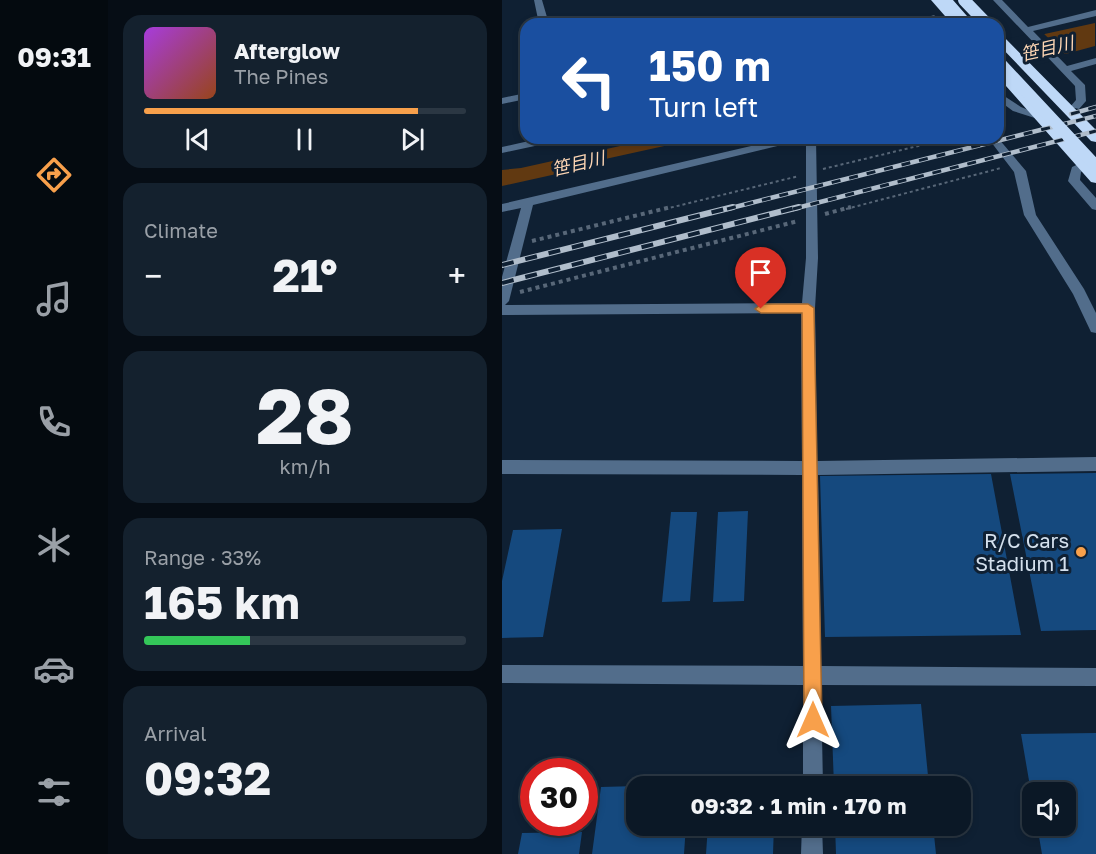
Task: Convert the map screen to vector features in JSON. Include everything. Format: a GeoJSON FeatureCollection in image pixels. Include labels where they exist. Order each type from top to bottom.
{"type":"FeatureCollection","features":[{"type":"Feature","properties":{"kind":"highway"},"geometry":{"type":"LineString","coordinates":[[936,0],[949,18]]}},
{"type":"Feature","properties":{"kind":"highway"},"geometry":{"type":"LineString","coordinates":[[945,0],[961,18]]}},
{"type":"Feature","properties":{"kind":"highway"},"geometry":{"type":"LineString","coordinates":[[964,0],[981,18]]}},
{"type":"Feature","properties":{"kind":"highway"},"geometry":{"type":"LineString","coordinates":[[970,0],[987,18]]}},
{"type":"Feature","properties":{"kind":"highway"},"geometry":{"type":"LineString","coordinates":[[1004,38],[1096,128]]}},
{"type":"Feature","properties":{"kind":"highway"},"geometry":{"type":"LineString","coordinates":[[1004,38],[1096,138]]}},
{"type":"Feature","properties":{"kind":"highway"},"geometry":{"type":"LineString","coordinates":[[1004,68],[1077,147],[1091,167],[1096,179]]}},
{"type":"Feature","properties":{"kind":"highway"},"geometry":{"type":"LineString","coordinates":[[1004,75],[1038,116],[1091,167]]}},
{"type":"Feature","properties":{"kind":"street"},"geometry":{"type":"LineString","coordinates":[[538,0],[542,18]]}},
{"type":"Feature","properties":{"kind":"street"},"geometry":{"type":"LineString","coordinates":[[997,0],[1080,86],[1081,101],[1075,108]]}},
{"type":"Feature","properties":{"kind":"street"},"geometry":{"type":"LineString","coordinates":[[1028,32],[1096,13]]}},
{"type":"Feature","properties":{"kind":"street"},"geometry":{"type":"LineString","coordinates":[[1063,66],[1096,61]]}},
{"type":"Feature","properties":{"kind":"street"},"geometry":{"type":"LineString","coordinates":[[502,101],[520,97]]}},
{"type":"Feature","properties":{"kind":"street"},"geometry":{"type":"LineString","coordinates":[[1004,100],[1016,109],[1038,116]]}},
{"type":"Feature","properties":{"kind":"street"},"geometry":{"type":"LineString","coordinates":[[502,150],[530,144]]}},
{"type":"Feature","properties":{"kind":"street"},"geometry":{"type":"LineString","coordinates":[[502,208],[776,144]]}},
{"type":"Feature","properties":{"kind":"street"},"geometry":{"type":"LineString","coordinates":[[811,144],[808,468],[813,776]]}},
{"type":"Feature","properties":{"kind":"street"},"geometry":{"type":"LineString","coordinates":[[998,144],[1020,171],[1030,215],[1079,292],[1096,328]]}},
{"type":"Feature","properties":{"kind":"street"},"geometry":{"type":"LineString","coordinates":[[1091,167],[1076,170],[1074,181],[1096,206]]}},
{"type":"Feature","properties":{"kind":"street"},"geometry":{"type":"LineString","coordinates":[[528,201],[502,302],[808,308]]}},
{"type":"Feature","properties":{"kind":"street"},"geometry":{"type":"LineString","coordinates":[[502,467],[808,468],[1096,464]]}},
{"type":"Feature","properties":{"kind":"street"},"geometry":{"type":"LineString","coordinates":[[502,674],[1096,677]]}},
{"type":"Feature","properties":{"kind":"street"},"geometry":{"type":"LineString","coordinates":[[812,836],[812,854]]}},
{"type":"Feature","properties":{"kind":"path"},"geometry":{"type":"LineString","coordinates":[[517,245],[927,144]]}},
{"type":"Feature","properties":{"kind":"path"},"geometry":{"type":"LineString","coordinates":[[502,302],[1015,164]]}},
{"type":"Feature","properties":{"kind":"water","name":"笹目川"},"geometry":{"type":"Polygon","coordinates":[[[1095,23],[1095,46],[1004,71],[1004,43],[1095,23]]]}},
{"type":"Feature","properties":{"kind":"water","name":"笹目川"},"geometry":{"type":"Polygon","coordinates":[[[629,144],[673,144],[569,167],[570,171],[502,186],[502,170],[521,168],[629,144]]]}},
{"type":"Feature","properties":{"kind":"pier"},"geometry":{"type":"Polygon","coordinates":[[[1041,31],[1068,57],[1004,73],[1004,40],[1041,31]]]}},
{"type":"Feature","properties":{"kind":"building"},"geometry":{"type":"Polygon","coordinates":[[[1096,473],[1096,630],[1041,631],[1010,474],[1096,473]]]}},
{"type":"Feature","properties":{"kind":"building"},"geometry":{"type":"Polygon","coordinates":[[[991,474],[1021,635],[825,637],[820,476],[991,474]]]}},
{"type":"Feature","properties":{"kind":"building"},"geometry":{"type":"Polygon","coordinates":[[[748,511],[744,601],[713,602],[718,512],[748,511]]]}},
{"type":"Feature","properties":{"kind":"building"},"geometry":{"type":"Polygon","coordinates":[[[671,512],[697,512],[690,601],[662,602],[671,512]]]}},
{"type":"Feature","properties":{"kind":"building"},"geometry":{"type":"Polygon","coordinates":[[[562,529],[543,637],[502,638],[502,581],[513,530],[562,529]]]}},
{"type":"Feature","properties":{"kind":"building"},"geometry":{"type":"Polygon","coordinates":[[[921,704],[928,776],[834,776],[831,706],[921,704]]]}},
{"type":"Feature","properties":{"kind":"building"},"geometry":{"type":"Polygon","coordinates":[[[1096,733],[1096,854],[1042,854],[1039,836],[1076,836],[1076,782],[1029,782],[1021,734],[1096,733]]]}},
{"type":"Feature","properties":{"kind":"building"},"geometry":{"type":"Polygon","coordinates":[[[626,786],[626,836],[685,836],[684,854],[592,854],[594,836],[598,836],[601,787],[626,786]]]}},
{"type":"Feature","properties":{"kind":"building"},"geometry":{"type":"Polygon","coordinates":[[[521,836],[581,836],[579,854],[518,854],[521,836]]]}},
{"type":"Feature","properties":{"kind":"building"},"geometry":{"type":"Polygon","coordinates":[[[707,836],[774,836],[773,854],[706,854],[707,836]]]}},
{"type":"Feature","properties":{"kind":"building"},"geometry":{"type":"Polygon","coordinates":[[[835,836],[934,836],[936,854],[836,854],[835,836]]]}},
{"type":"Feature","properties":{"kind":"railway"},"geometry":{"type":"LineString","coordinates":[[1071,114],[1096,107]]}},
{"type":"Feature","properties":{"kind":"railway"},"geometry":{"type":"LineString","coordinates":[[1004,139],[1096,116]]}},
{"type":"Feature","properties":{"kind":"railway"},"geometry":{"type":"LineString","coordinates":[[793,209],[1096,131]]}},
{"type":"Feature","properties":{"kind":"railway"},"geometry":{"type":"LineString","coordinates":[[727,209],[985,144]]}},
{"type":"Feature","properties":{"kind":"railway"},"geometry":{"type":"LineString","coordinates":[[502,265],[733,207]]}},
{"type":"Feature","properties":{"kind":"railway"},"geometry":{"type":"LineString","coordinates":[[502,283],[799,207]]}},
{"type":"Feature","properties":{"kind":"place","name":"R/C Cars Stadium 1"},"geometry":{"type":"Point","coordinates":[1081,552]}},
{"type":"Feature","properties":{"kind":"route"},"geometry":{"type":"LineString","coordinates":[[761,309],[808,308],[808,468],[813,720]]}}]}
